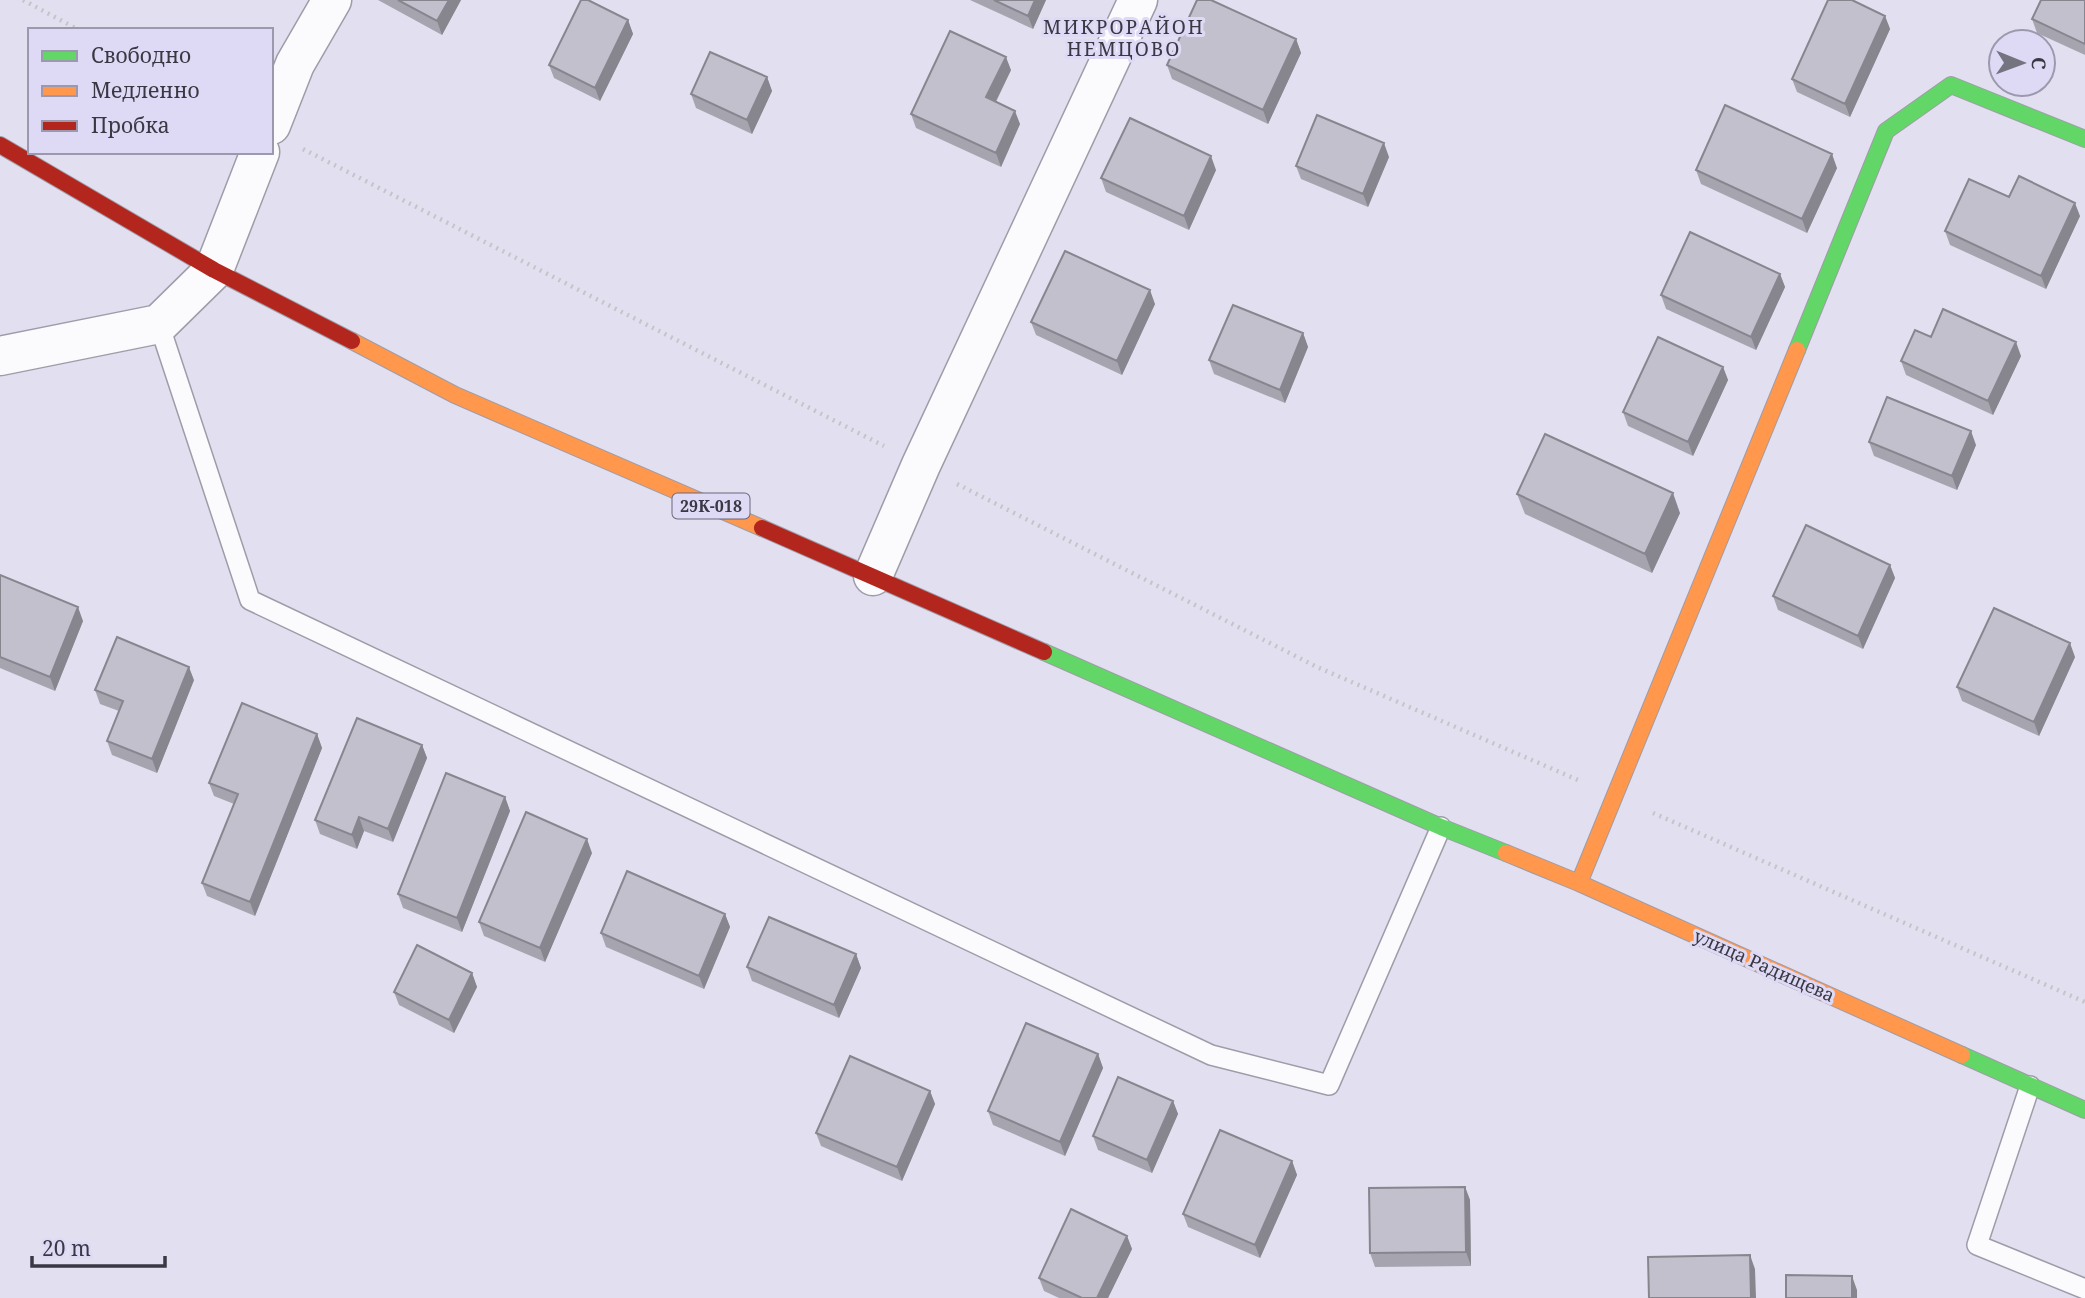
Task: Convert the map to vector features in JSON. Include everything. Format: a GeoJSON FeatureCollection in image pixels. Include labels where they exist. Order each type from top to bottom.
{"type":"FeatureCollection","features":[{"type":"Feature","properties":{"kind":"main road"},"geometry":{"type":"LineString","coordinates":[[1579,883],[1886,131],[1951,85],[2085,139]]}},
{"type":"Feature","properties":{"kind":"main road","name":"29К-018"},"geometry":{"type":"LineString","coordinates":[[0,145],[214,270],[455,395],[1441,827]]}},
{"type":"Feature","properties":{"kind":"main road","name":"улица Радищева"},"geometry":{"type":"LineString","coordinates":[[1441,827],[1579,883],[2085,1110]]}},
{"type":"Feature","properties":{"kind":"street"},"geometry":{"type":"LineString","coordinates":[[276,141],[295,65],[332,0]]}},
{"type":"Feature","properties":{"kind":"street"},"geometry":{"type":"LineString","coordinates":[[873,576],[921,465],[1138,0]]}},
{"type":"Feature","properties":{"kind":"street"},"geometry":{"type":"LineString","coordinates":[[0,356],[159,324],[214,270],[270,154]]}},
{"type":"Feature","properties":{"kind":"lane"},"geometry":{"type":"LineString","coordinates":[[159,324],[250,600],[1211,1055],[1329,1085],[1441,827]]}},
{"type":"Feature","properties":{"kind":"lane"},"geometry":{"type":"LineString","coordinates":[[2030,1086],[1977,1245],[2085,1289]]}},
{"type":"Feature","properties":{"kind":"path"},"geometry":{"type":"LineString","coordinates":[[23,0],[75,28]]}},
{"type":"Feature","properties":{"kind":"path"},"geometry":{"type":"LineString","coordinates":[[276,141],[1317,667],[2085,1002]]}},
{"type":"Feature","properties":{"kind":"building"},"geometry":{"type":"Polygon","coordinates":[[[398,0],[449,0],[437,21],[398,0]]]}},
{"type":"Feature","properties":{"kind":"building"},"geometry":{"type":"Polygon","coordinates":[[[581,0],[588,0],[628,20],[595,88],[549,65],[581,0]]]}},
{"type":"Feature","properties":{"kind":"building"},"geometry":{"type":"Polygon","coordinates":[[[994,0],[1035,0],[1028,16],[994,0]]]}},
{"type":"Feature","properties":{"kind":"building"},"geometry":{"type":"Polygon","coordinates":[[[1197,0],[1211,0],[1296,39],[1263,110],[1167,65],[1197,0]]]}},
{"type":"Feature","properties":{"kind":"building"},"geometry":{"type":"Polygon","coordinates":[[[1828,0],[1852,0],[1885,16],[1845,104],[1792,79],[1828,0]]]}},
{"type":"Feature","properties":{"kind":"building"},"geometry":{"type":"Polygon","coordinates":[[[2041,0],[2085,0],[2085,44],[2057,31],[2057,28],[2032,19],[2041,0]]]}},
{"type":"Feature","properties":{"kind":"building"},"geometry":{"type":"Polygon","coordinates":[[[950,31],[1006,57],[986,97],[1015,111],[996,153],[911,114],[950,31]]]}},
{"type":"Feature","properties":{"kind":"building"},"geometry":{"type":"Polygon","coordinates":[[[710,52],[767,77],[747,120],[691,94],[710,52]]]}},
{"type":"Feature","properties":{"kind":"building"},"geometry":{"type":"Polygon","coordinates":[[[1725,105],[1832,154],[1802,219],[1696,170],[1725,105]]]}},
{"type":"Feature","properties":{"kind":"building"},"geometry":{"type":"Polygon","coordinates":[[[1317,115],[1384,143],[1363,194],[1296,166],[1317,115]]]}},
{"type":"Feature","properties":{"kind":"building"},"geometry":{"type":"Polygon","coordinates":[[[1130,118],[1211,156],[1184,216],[1101,178],[1130,118]]]}},
{"type":"Feature","properties":{"kind":"building"},"geometry":{"type":"Polygon","coordinates":[[[2019,176],[2075,203],[2041,276],[1945,231],[1969,179],[2009,197],[2019,176]]]}},
{"type":"Feature","properties":{"kind":"building"},"geometry":{"type":"Polygon","coordinates":[[[1690,232],[1780,274],[1751,337],[1661,295],[1690,232]]]}},
{"type":"Feature","properties":{"kind":"building"},"geometry":{"type":"Polygon","coordinates":[[[1065,251],[1150,290],[1117,361],[1031,322],[1065,251]]]}},
{"type":"Feature","properties":{"kind":"building"},"geometry":{"type":"Polygon","coordinates":[[[1233,305],[1303,333],[1280,390],[1209,360],[1233,305]]]}},
{"type":"Feature","properties":{"kind":"building"},"geometry":{"type":"Polygon","coordinates":[[[1943,309],[2016,342],[1988,401],[1901,361],[1915,330],[1931,337],[1943,309]]]}},
{"type":"Feature","properties":{"kind":"building"},"geometry":{"type":"Polygon","coordinates":[[[1658,337],[1723,367],[1688,442],[1623,412],[1658,337]]]}},
{"type":"Feature","properties":{"kind":"building"},"geometry":{"type":"Polygon","coordinates":[[[1887,397],[1971,431],[1952,476],[1869,442],[1887,397]]]}},
{"type":"Feature","properties":{"kind":"building"},"geometry":{"type":"Polygon","coordinates":[[[1545,434],[1673,493],[1645,554],[1517,494],[1545,434]]]}},
{"type":"Feature","properties":{"kind":"building"},"geometry":{"type":"Polygon","coordinates":[[[1806,525],[1890,565],[1858,636],[1773,596],[1806,525]]]}},
{"type":"Feature","properties":{"kind":"building"},"geometry":{"type":"Polygon","coordinates":[[[0,575],[78,607],[50,677],[0,657],[0,575]]]}},
{"type":"Feature","properties":{"kind":"building"},"geometry":{"type":"Polygon","coordinates":[[[1994,608],[2070,643],[2034,722],[1957,687],[1994,608]]]}},
{"type":"Feature","properties":{"kind":"building"},"geometry":{"type":"Polygon","coordinates":[[[117,637],[189,667],[152,759],[107,741],[123,701],[95,690],[117,637]]]}},
{"type":"Feature","properties":{"kind":"building"},"geometry":{"type":"Polygon","coordinates":[[[242,703],[317,734],[250,902],[202,883],[238,794],[209,783],[242,703]]]}},
{"type":"Feature","properties":{"kind":"building"},"geometry":{"type":"Polygon","coordinates":[[[357,718],[422,745],[388,829],[359,817],[352,835],[315,820],[357,718]]]}},
{"type":"Feature","properties":{"kind":"building"},"geometry":{"type":"Polygon","coordinates":[[[446,773],[505,797],[457,918],[398,894],[446,773]]]}},
{"type":"Feature","properties":{"kind":"building"},"geometry":{"type":"Polygon","coordinates":[[[526,812],[587,839],[540,948],[479,922],[526,812]]]}},
{"type":"Feature","properties":{"kind":"building"},"geometry":{"type":"Polygon","coordinates":[[[627,871],[725,914],[699,976],[601,933],[627,871]]]}},
{"type":"Feature","properties":{"kind":"building"},"geometry":{"type":"Polygon","coordinates":[[[769,917],[856,954],[834,1005],[747,967],[769,917]]]}},
{"type":"Feature","properties":{"kind":"building"},"geometry":{"type":"Polygon","coordinates":[[[417,945],[472,973],[449,1020],[394,992],[417,945]]]}},
{"type":"Feature","properties":{"kind":"building"},"geometry":{"type":"Polygon","coordinates":[[[1026,1023],[1098,1054],[1060,1142],[988,1111],[1026,1023]]]}},
{"type":"Feature","properties":{"kind":"building"},"geometry":{"type":"Polygon","coordinates":[[[850,1056],[930,1091],[897,1167],[816,1133],[850,1056]]]}},
{"type":"Feature","properties":{"kind":"building"},"geometry":{"type":"Polygon","coordinates":[[[1118,1077],[1173,1101],[1147,1160],[1093,1136],[1118,1077]]]}},
{"type":"Feature","properties":{"kind":"building"},"geometry":{"type":"Polygon","coordinates":[[[1220,1130],[1292,1161],[1255,1245],[1183,1214],[1220,1130]]]}},
{"type":"Feature","properties":{"kind":"building"},"geometry":{"type":"Polygon","coordinates":[[[1465,1187],[1466,1252],[1370,1253],[1369,1188],[1465,1187]]]}},
{"type":"Feature","properties":{"kind":"building"},"geometry":{"type":"Polygon","coordinates":[[[1071,1209],[1127,1236],[1097,1298],[1082,1298],[1039,1278],[1071,1209]]]}},
{"type":"Feature","properties":{"kind":"building"},"geometry":{"type":"Polygon","coordinates":[[[1750,1255],[1751,1298],[1649,1298],[1648,1257],[1750,1255]]]}},
{"type":"Feature","properties":{"kind":"building"},"geometry":{"type":"Polygon","coordinates":[[[1786,1275],[1852,1276],[1852,1298],[1786,1298],[1786,1275]]]}},
{"type":"Feature","properties":{"kind":"traffic: fast"},"geometry":{"type":"LineString","coordinates":[[1797,350],[1886,131],[1951,85],[2085,139]]}},
{"type":"Feature","properties":{"kind":"traffic: fast"},"geometry":{"type":"LineString","coordinates":[[1044,652],[1506,853]]}},
{"type":"Feature","properties":{"kind":"traffic: fast"},"geometry":{"type":"LineString","coordinates":[[1962,1055],[2085,1110]]}},
{"type":"Feature","properties":{"kind":"traffic: slow"},"geometry":{"type":"LineString","coordinates":[[352,341],[455,395],[762,528]]}},
{"type":"Feature","properties":{"kind":"traffic: slow"},"geometry":{"type":"LineString","coordinates":[[1579,883],[1797,350]]}},
{"type":"Feature","properties":{"kind":"traffic: slow"},"geometry":{"type":"LineString","coordinates":[[1506,853],[1579,883],[1962,1055]]}},
{"type":"Feature","properties":{"kind":"traffic: jam"},"geometry":{"type":"LineString","coordinates":[[0,145],[214,270],[352,341]]}},
{"type":"Feature","properties":{"kind":"traffic: jam"},"geometry":{"type":"LineString","coordinates":[[762,528],[1044,652]]}},
{"type":"Feature","properties":{"kind":"district","name":"МИКРОРАЙОН НЕМЦОВО"},"geometry":{"type":"Point","coordinates":[1124,38]}}]}
